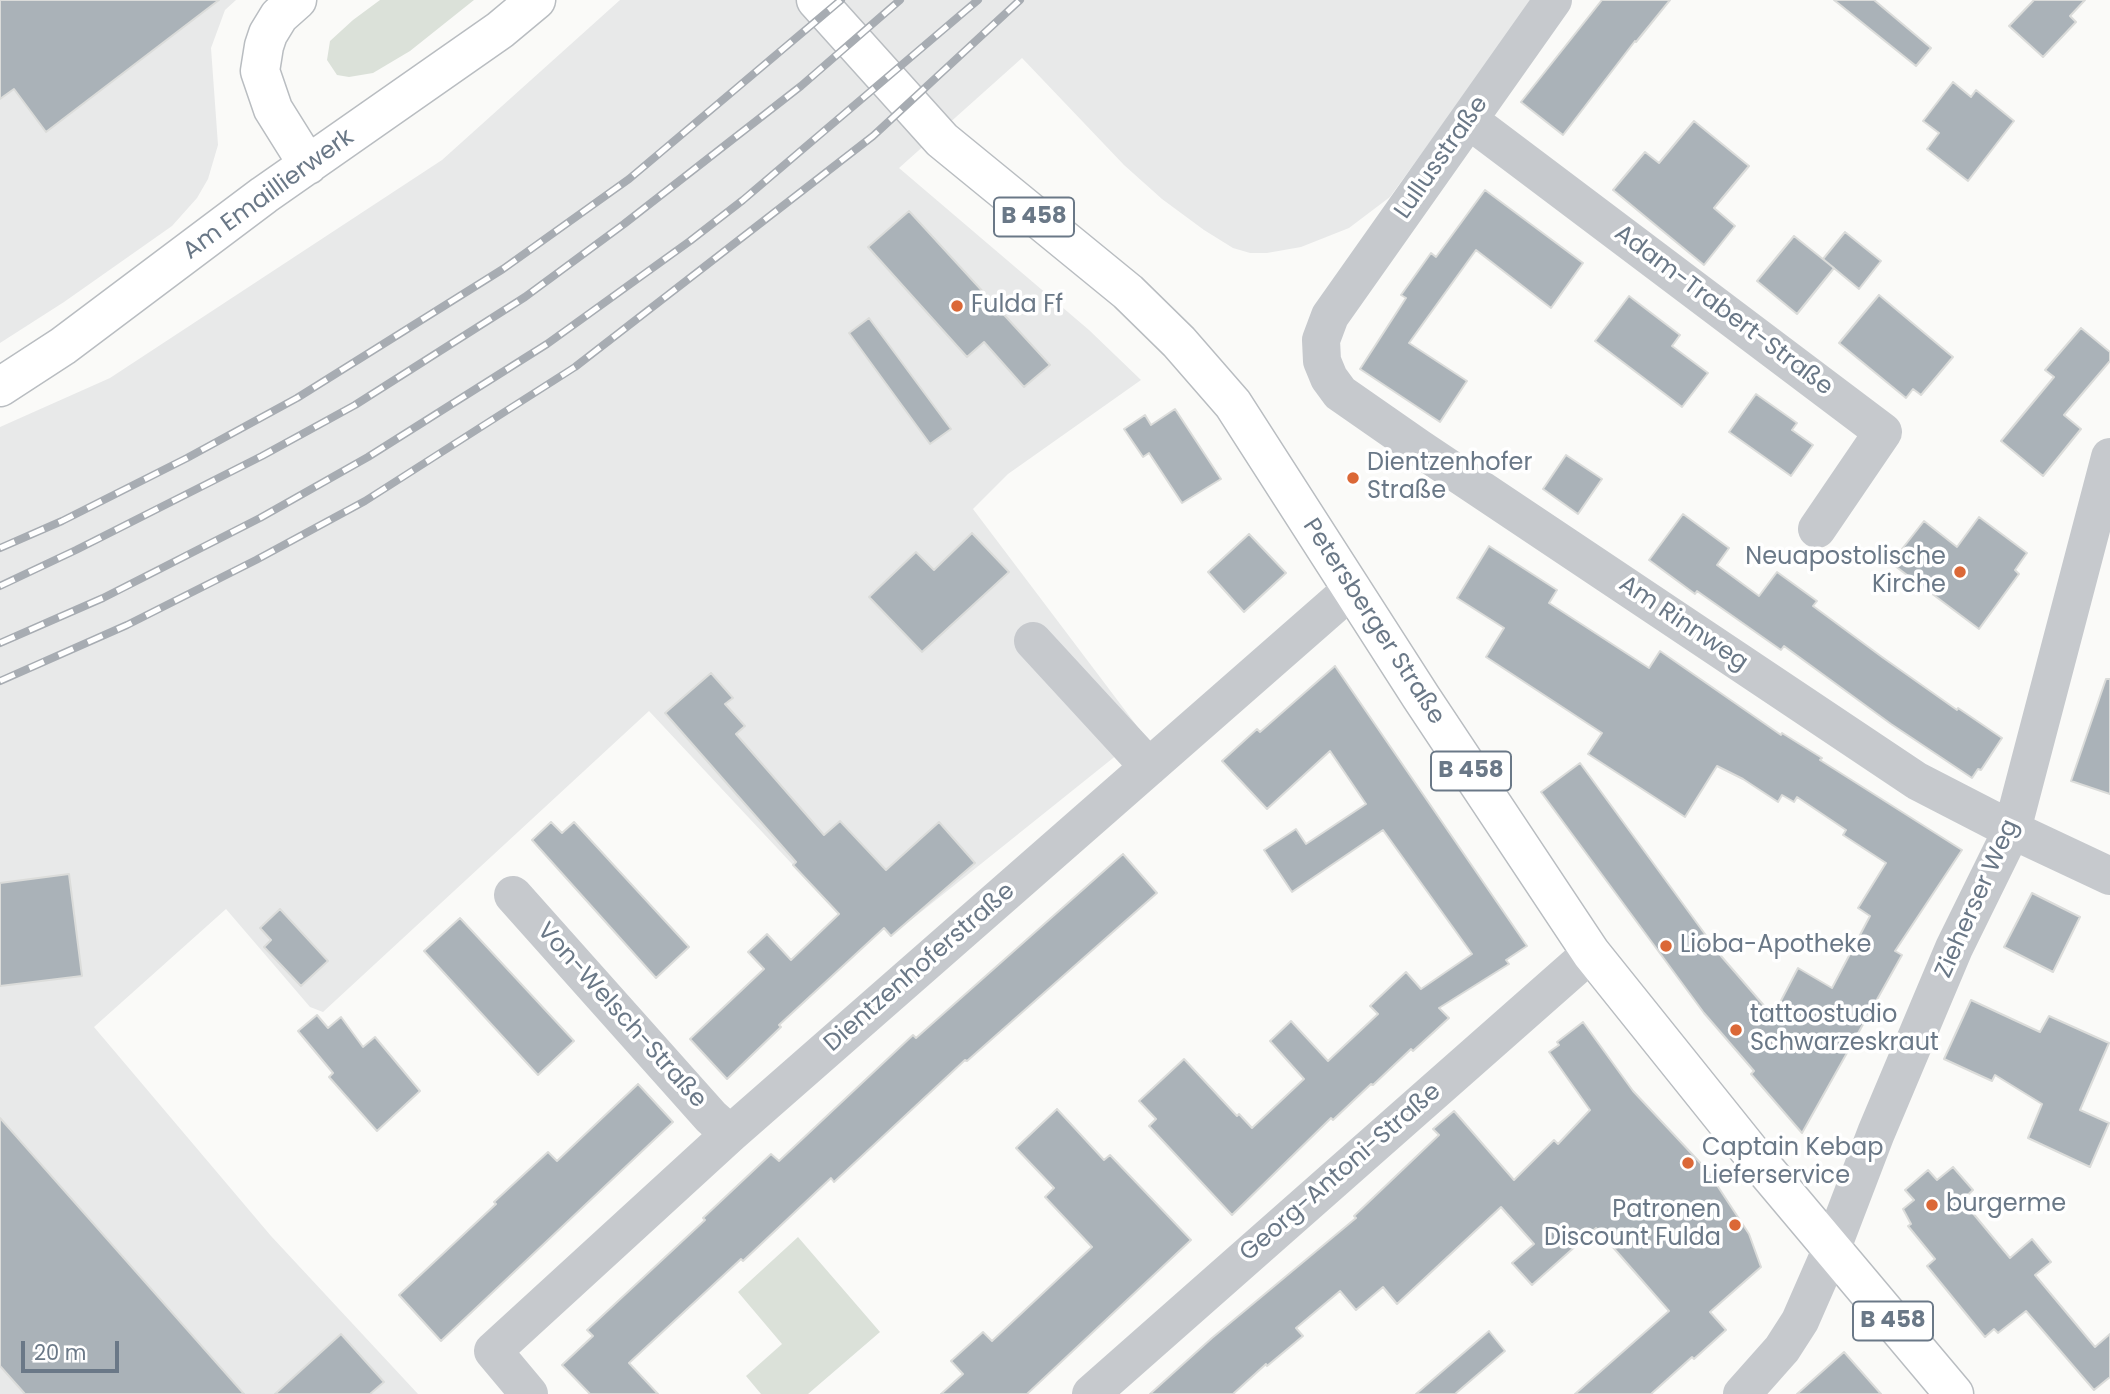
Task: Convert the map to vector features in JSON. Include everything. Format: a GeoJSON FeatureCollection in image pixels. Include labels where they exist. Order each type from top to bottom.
{"type":"FeatureCollection","features":[{"type":"Feature","properties":{"kind":"main road"},"geometry":{"type":"LineString","coordinates":[[297,0],[279,16],[268,34],[260,71],[273,109],[308,165]]}},
{"type":"Feature","properties":{"kind":"main road","name":"Am Emaillierwerk"},"geometry":{"type":"LineString","coordinates":[[0,387],[63,346],[264,195],[500,30],[536,0]]}},
{"type":"Feature","properties":{"kind":"main road","name":"Petersberger Straße"},"geometry":{"type":"LineString","coordinates":[[816,0],[942,140],[1102,270],[1179,342],[1233,404],[1591,953],[1753,1155],[1954,1394]]}},
{"type":"Feature","properties":{"kind":"street","name":"Lullusstraße"},"geometry":{"type":"LineString","coordinates":[[1331,316],[1553,0]]}},
{"type":"Feature","properties":{"kind":"street","name":"Adam-Trabert-Straße"},"geometry":{"type":"LineString","coordinates":[[1469,120],[1883,432],[1817,529]]}},
{"type":"Feature","properties":{"kind":"street","name":"Am Rinnweg"},"geometry":{"type":"LineString","coordinates":[[1331,316],[1321,340],[1322,361],[1329,378],[1340,393],[1917,781],[2110,876]]}},
{"type":"Feature","properties":{"kind":"street","name":"Zieherser Weg"},"geometry":{"type":"LineString","coordinates":[[1742,1394],[1791,1338],[1800,1321],[1954,948],[2012,830],[2110,457]]}},
{"type":"Feature","properties":{"kind":"street","name":"Dientzenhoferstraße"},"geometry":{"type":"LineString","coordinates":[[530,1394],[493,1351],[730,1134],[1352,589]]}},
{"type":"Feature","properties":{"kind":"street"},"geometry":{"type":"LineString","coordinates":[[1033,641],[1149,767]]}},
{"type":"Feature","properties":{"kind":"street","name":"Von-Welsch-Straße"},"geometry":{"type":"LineString","coordinates":[[513,895],[711,1117],[730,1134]]}},
{"type":"Feature","properties":{"kind":"street","name":"Georg-Antoni-Straße"},"geometry":{"type":"LineString","coordinates":[[1091,1394],[1591,953]]}},
{"type":"Feature","properties":{"kind":"shaded area"},"geometry":{"type":"Polygon","coordinates":[[[0,0],[236,0],[225,10],[211,48],[218,145],[208,179],[197,198],[172,226],[0,343],[0,0]]]}},
{"type":"Feature","properties":{"kind":"shaded area"},"geometry":{"type":"Polygon","coordinates":[[[380,0],[474,0],[410,51],[373,73],[349,77],[337,75],[327,60],[330,41],[380,0]]]}},
{"type":"Feature","properties":{"kind":"shaded area"},"geometry":{"type":"Polygon","coordinates":[[[620,0],[1533,0],[1390,197],[1349,228],[1301,247],[1250,253],[1233,248],[1204,230],[1162,199],[1124,165],[1022,58],[899,168],[1089,330],[1141,380],[1008,474],[973,509],[1143,734],[891,936],[856,896],[835,910],[649,711],[323,1012],[310,1007],[226,909],[94,1027],[271,1236],[418,1394],[0,1394],[0,427],[110,378],[442,160],[620,0]]]}},
{"type":"Feature","properties":{"kind":"shaded area"},"geometry":{"type":"Polygon","coordinates":[[[798,1237],[880,1332],[808,1394],[761,1394],[746,1376],[782,1344],[738,1292],[798,1237]]]}},
{"type":"Feature","properties":{"kind":"building"},"geometry":{"type":"Polygon","coordinates":[[[0,0],[219,0],[46,132],[14,89],[0,99],[0,0]]]}},
{"type":"Feature","properties":{"kind":"building"},"geometry":{"type":"Polygon","coordinates":[[[1602,0],[1670,0],[1563,135],[1521,102],[1602,0]]]}},
{"type":"Feature","properties":{"kind":"building"},"geometry":{"type":"Polygon","coordinates":[[[1834,0],[1874,0],[1931,48],[1916,66],[1834,0]]]}},
{"type":"Feature","properties":{"kind":"building"},"geometry":{"type":"Polygon","coordinates":[[[2034,0],[2085,0],[2070,16],[2076,22],[2043,57],[2009,26],[2034,0]]]}},
{"type":"Feature","properties":{"kind":"building"},"geometry":{"type":"Polygon","coordinates":[[[1953,82],[1971,97],[1976,90],[2014,121],[1968,181],[1927,149],[1939,133],[1923,121],[1953,82]]]}},
{"type":"Feature","properties":{"kind":"building"},"geometry":{"type":"Polygon","coordinates":[[[1694,121],[1749,166],[1714,208],[1735,226],[1704,265],[1613,190],[1645,152],[1659,163],[1694,121]]]}},
{"type":"Feature","properties":{"kind":"building"},"geometry":{"type":"Polygon","coordinates":[[[1485,190],[1583,263],[1551,308],[1476,250],[1409,343],[1467,381],[1440,422],[1360,369],[1406,298],[1401,295],[1431,253],[1436,257],[1485,190]]]}},
{"type":"Feature","properties":{"kind":"building","name":"Fulda Ff"},"geometry":{"type":"Polygon","coordinates":[[[909,211],[1050,365],[1024,387],[984,342],[967,357],[868,247],[909,211]]]}},
{"type":"Feature","properties":{"kind":"building"},"geometry":{"type":"Polygon","coordinates":[[[1845,232],[1881,261],[1859,289],[1823,259],[1845,232]]]}},
{"type":"Feature","properties":{"kind":"building"},"geometry":{"type":"Polygon","coordinates":[[[1794,236],[1834,268],[1797,314],[1757,281],[1794,236]]]}},
{"type":"Feature","properties":{"kind":"building"},"geometry":{"type":"Polygon","coordinates":[[[1879,295],[1953,357],[1921,395],[1913,389],[1906,398],[1839,343],[1879,295]]]}},
{"type":"Feature","properties":{"kind":"building"},"geometry":{"type":"Polygon","coordinates":[[[1629,296],[1680,335],[1672,346],[1708,373],[1682,407],[1595,341],[1629,296]]]}},
{"type":"Feature","properties":{"kind":"building"},"geometry":{"type":"Polygon","coordinates":[[[869,318],[951,429],[930,444],[849,333],[869,318]]]}},
{"type":"Feature","properties":{"kind":"building"},"geometry":{"type":"Polygon","coordinates":[[[2081,328],[2110,352],[2110,361],[2064,415],[2081,429],[2043,476],[2001,441],[2054,377],[2045,370],[2081,328]]]}},
{"type":"Feature","properties":{"kind":"building"},"geometry":{"type":"Polygon","coordinates":[[[1756,394],[1797,423],[1792,430],[1813,445],[1791,476],[1729,432],[1756,394]]]}},
{"type":"Feature","properties":{"kind":"building"},"geometry":{"type":"Polygon","coordinates":[[[1175,409],[1221,479],[1182,503],[1149,453],[1143,457],[1124,429],[1145,415],[1151,425],[1175,409]]]}},
{"type":"Feature","properties":{"kind":"building"},"geometry":{"type":"Polygon","coordinates":[[[1566,455],[1602,479],[1578,514],[1543,489],[1566,455]]]}},
{"type":"Feature","properties":{"kind":"building"},"geometry":{"type":"Polygon","coordinates":[[[1683,514],[1729,548],[1717,565],[1759,596],[1777,572],[1817,601],[1813,606],[1882,657],[2002,738],[1981,770],[1978,769],[1972,778],[1891,724],[1784,646],[1781,650],[1697,591],[1695,594],[1649,560],[1683,514]]]}},
{"type":"Feature","properties":{"kind":"building","name":"Neuapostolische Kirche"},"geometry":{"type":"Polygon","coordinates":[[[1979,517],[2027,553],[2015,570],[2019,574],[1979,629],[1891,563],[1924,521],[1957,547],[1979,517]]]}},
{"type":"Feature","properties":{"kind":"building"},"geometry":{"type":"Polygon","coordinates":[[[972,533],[1009,572],[922,652],[869,597],[916,552],[934,570],[972,533]]]}},
{"type":"Feature","properties":{"kind":"building"},"geometry":{"type":"Polygon","coordinates":[[[1249,534],[1286,573],[1244,612],[1208,572],[1249,534]]]}},
{"type":"Feature","properties":{"kind":"building"},"geometry":{"type":"Polygon","coordinates":[[[1489,546],[1557,590],[1549,603],[1649,668],[1660,651],[1781,735],[1782,733],[1822,758],[1820,760],[1962,850],[1895,951],[1902,955],[1802,1133],[1751,1074],[1754,1071],[1704,1013],[1541,792],[1580,763],[1721,956],[1773,1016],[1798,968],[1832,988],[1870,916],[1858,908],[1886,863],[1843,835],[1846,830],[1797,797],[1794,802],[1782,795],[1778,802],[1717,766],[1685,817],[1588,754],[1602,733],[1486,657],[1504,628],[1457,598],[1489,546]]]}},
{"type":"Feature","properties":{"kind":"building"},"geometry":{"type":"Polygon","coordinates":[[[1335,666],[1527,946],[1506,960],[1509,964],[1439,1008],[1449,1018],[1333,1120],[1331,1118],[1232,1215],[1149,1126],[1156,1119],[1139,1101],[1184,1059],[1237,1116],[1239,1114],[1252,1128],[1304,1079],[1270,1041],[1291,1021],[1328,1061],[1378,1014],[1370,1006],[1406,972],[1421,989],[1472,954],[1383,830],[1292,892],[1264,850],[1296,829],[1306,844],[1366,804],[1330,751],[1267,809],[1222,761],[1257,729],[1260,732],[1335,666]]]}},
{"type":"Feature","properties":{"kind":"building"},"geometry":{"type":"Polygon","coordinates":[[[711,673],[733,698],[725,704],[745,726],[736,734],[824,835],[840,821],[886,870],[939,822],[975,863],[891,936],[884,928],[779,1025],[781,1027],[727,1079],[690,1039],[764,969],[748,952],[767,934],[791,960],[839,914],[793,865],[796,862],[665,713],[711,673]]]}},
{"type":"Feature","properties":{"kind":"building"},"geometry":{"type":"Polygon","coordinates":[[[2106,679],[2110,679],[2110,794],[2071,781],[2106,679]]]}},
{"type":"Feature","properties":{"kind":"building"},"geometry":{"type":"Polygon","coordinates":[[[551,822],[562,833],[574,822],[689,947],[656,978],[532,840],[551,822]]]}},
{"type":"Feature","properties":{"kind":"building"},"geometry":{"type":"Polygon","coordinates":[[[1123,854],[1157,893],[965,1060],[834,1182],[831,1178],[629,1363],[658,1394],[590,1394],[562,1365],[593,1336],[587,1330],[771,1154],[779,1161],[913,1035],[916,1038],[1123,854]]]}},
{"type":"Feature","properties":{"kind":"building"},"geometry":{"type":"Polygon","coordinates":[[[69,874],[82,976],[0,986],[0,883],[69,874]]]}},
{"type":"Feature","properties":{"kind":"building"},"geometry":{"type":"Polygon","coordinates":[[[2032,893],[2080,917],[2053,972],[2004,947],[2032,893]]]}},
{"type":"Feature","properties":{"kind":"building"},"geometry":{"type":"Polygon","coordinates":[[[280,909],[328,961],[301,986],[264,947],[271,940],[260,928],[280,909]]]}},
{"type":"Feature","properties":{"kind":"building"},"geometry":{"type":"Polygon","coordinates":[[[460,918],[574,1041],[538,1075],[424,951],[460,918]]]}},
{"type":"Feature","properties":{"kind":"building"},"geometry":{"type":"Polygon","coordinates":[[[1971,1000],[2040,1032],[2049,1016],[2109,1043],[2080,1110],[2109,1123],[2090,1167],[2028,1138],[2042,1104],[1995,1075],[1992,1081],[1944,1059],[1971,1000]]]}},
{"type":"Feature","properties":{"kind":"building"},"geometry":{"type":"Polygon","coordinates":[[[317,1015],[328,1028],[341,1017],[363,1047],[375,1037],[420,1091],[377,1131],[329,1077],[333,1073],[298,1031],[317,1015]]]}},
{"type":"Feature","properties":{"kind":"building"},"geometry":{"type":"Polygon","coordinates":[[[1583,1022],[1633,1091],[1707,1170],[1749,1234],[1761,1267],[1710,1312],[1726,1330],[1694,1359],[1692,1357],[1651,1394],[1575,1394],[1669,1311],[1596,1228],[1532,1285],[1512,1263],[1534,1244],[1501,1207],[1397,1304],[1383,1287],[1356,1310],[1340,1291],[1296,1328],[1303,1336],[1233,1394],[1150,1394],[1212,1338],[1356,1218],[1354,1216],[1439,1135],[1433,1129],[1454,1111],[1514,1180],[1554,1140],[1558,1144],[1590,1110],[1549,1052],[1559,1045],[1557,1042],[1583,1022]]]}},
{"type":"Feature","properties":{"kind":"building"},"geometry":{"type":"Polygon","coordinates":[[[638,1084],[673,1122],[441,1341],[399,1295],[548,1152],[557,1161],[638,1084]]]}},
{"type":"Feature","properties":{"kind":"building"},"geometry":{"type":"Polygon","coordinates":[[[1057,1109],[1104,1160],[1110,1155],[1191,1240],[1027,1394],[941,1394],[963,1374],[951,1361],[983,1332],[992,1341],[1092,1247],[1045,1197],[1054,1188],[1016,1148],[1057,1109]]]}},
{"type":"Feature","properties":{"kind":"building"},"geometry":{"type":"Polygon","coordinates":[[[0,1118],[244,1394],[25,1394],[0,1366],[0,1118]]]}},
{"type":"Feature","properties":{"kind":"building"},"geometry":{"type":"Polygon","coordinates":[[[1953,1167],[1973,1190],[1962,1200],[2010,1258],[2032,1239],[2051,1262],[2035,1275],[2095,1347],[2110,1334],[2110,1377],[2094,1390],[2026,1311],[1998,1333],[1994,1329],[1985,1337],[1927,1266],[1935,1259],[1908,1226],[1911,1224],[1903,1209],[1914,1200],[1905,1190],[1928,1170],[1937,1180],[1953,1167]]]}},
{"type":"Feature","properties":{"kind":"building"},"geometry":{"type":"Polygon","coordinates":[[[1489,1331],[1505,1351],[1455,1394],[1416,1394],[1489,1331]]]}},
{"type":"Feature","properties":{"kind":"building"},"geometry":{"type":"Polygon","coordinates":[[[341,1334],[384,1382],[370,1394],[275,1394],[341,1334]]]}},
{"type":"Feature","properties":{"kind":"building"},"geometry":{"type":"Polygon","coordinates":[[[1844,1352],[1881,1394],[1797,1394],[1844,1352]]]}},
{"type":"Feature","properties":{"kind":"railway"},"geometry":{"type":"LineString","coordinates":[[0,548],[62,521],[187,458],[297,398],[503,269],[629,179],[841,0]]}},
{"type":"Feature","properties":{"kind":"railway"},"geometry":{"type":"LineString","coordinates":[[0,586],[262,456],[355,405],[525,297],[624,224],[801,86],[900,0]]}},
{"type":"Feature","properties":{"kind":"railway"},"geometry":{"type":"LineString","coordinates":[[0,643],[103,598],[260,518],[368,457],[547,344],[743,200],[978,0]]}},
{"type":"Feature","properties":{"kind":"railway"},"geometry":{"type":"LineString","coordinates":[[0,681],[127,625],[365,501],[575,367],[873,136],[1020,0]]}},
{"type":"Feature","properties":{"kind":"place","name":"Fulda Ff"},"geometry":{"type":"Point","coordinates":[957,306]}},
{"type":"Feature","properties":{"kind":"place","name":"Dientzenhofer Straße"},"geometry":{"type":"Point","coordinates":[1353,478]}},
{"type":"Feature","properties":{"kind":"place","name":"Neuapostolische Kirche"},"geometry":{"type":"Point","coordinates":[1960,572]}},
{"type":"Feature","properties":{"kind":"place","name":"Lioba-Apotheke"},"geometry":{"type":"Point","coordinates":[1666,946]}},
{"type":"Feature","properties":{"kind":"place","name":"tattoostudio Schwarzeskraut"},"geometry":{"type":"Point","coordinates":[1736,1030]}},
{"type":"Feature","properties":{"kind":"place","name":"Captain Kebap Lieferservice"},"geometry":{"type":"Point","coordinates":[1688,1163]}},
{"type":"Feature","properties":{"kind":"place","name":"burgerme"},"geometry":{"type":"Point","coordinates":[1932,1205]}},
{"type":"Feature","properties":{"kind":"place","name":"Patronen Discount Fulda"},"geometry":{"type":"Point","coordinates":[1735,1225]}}]}
